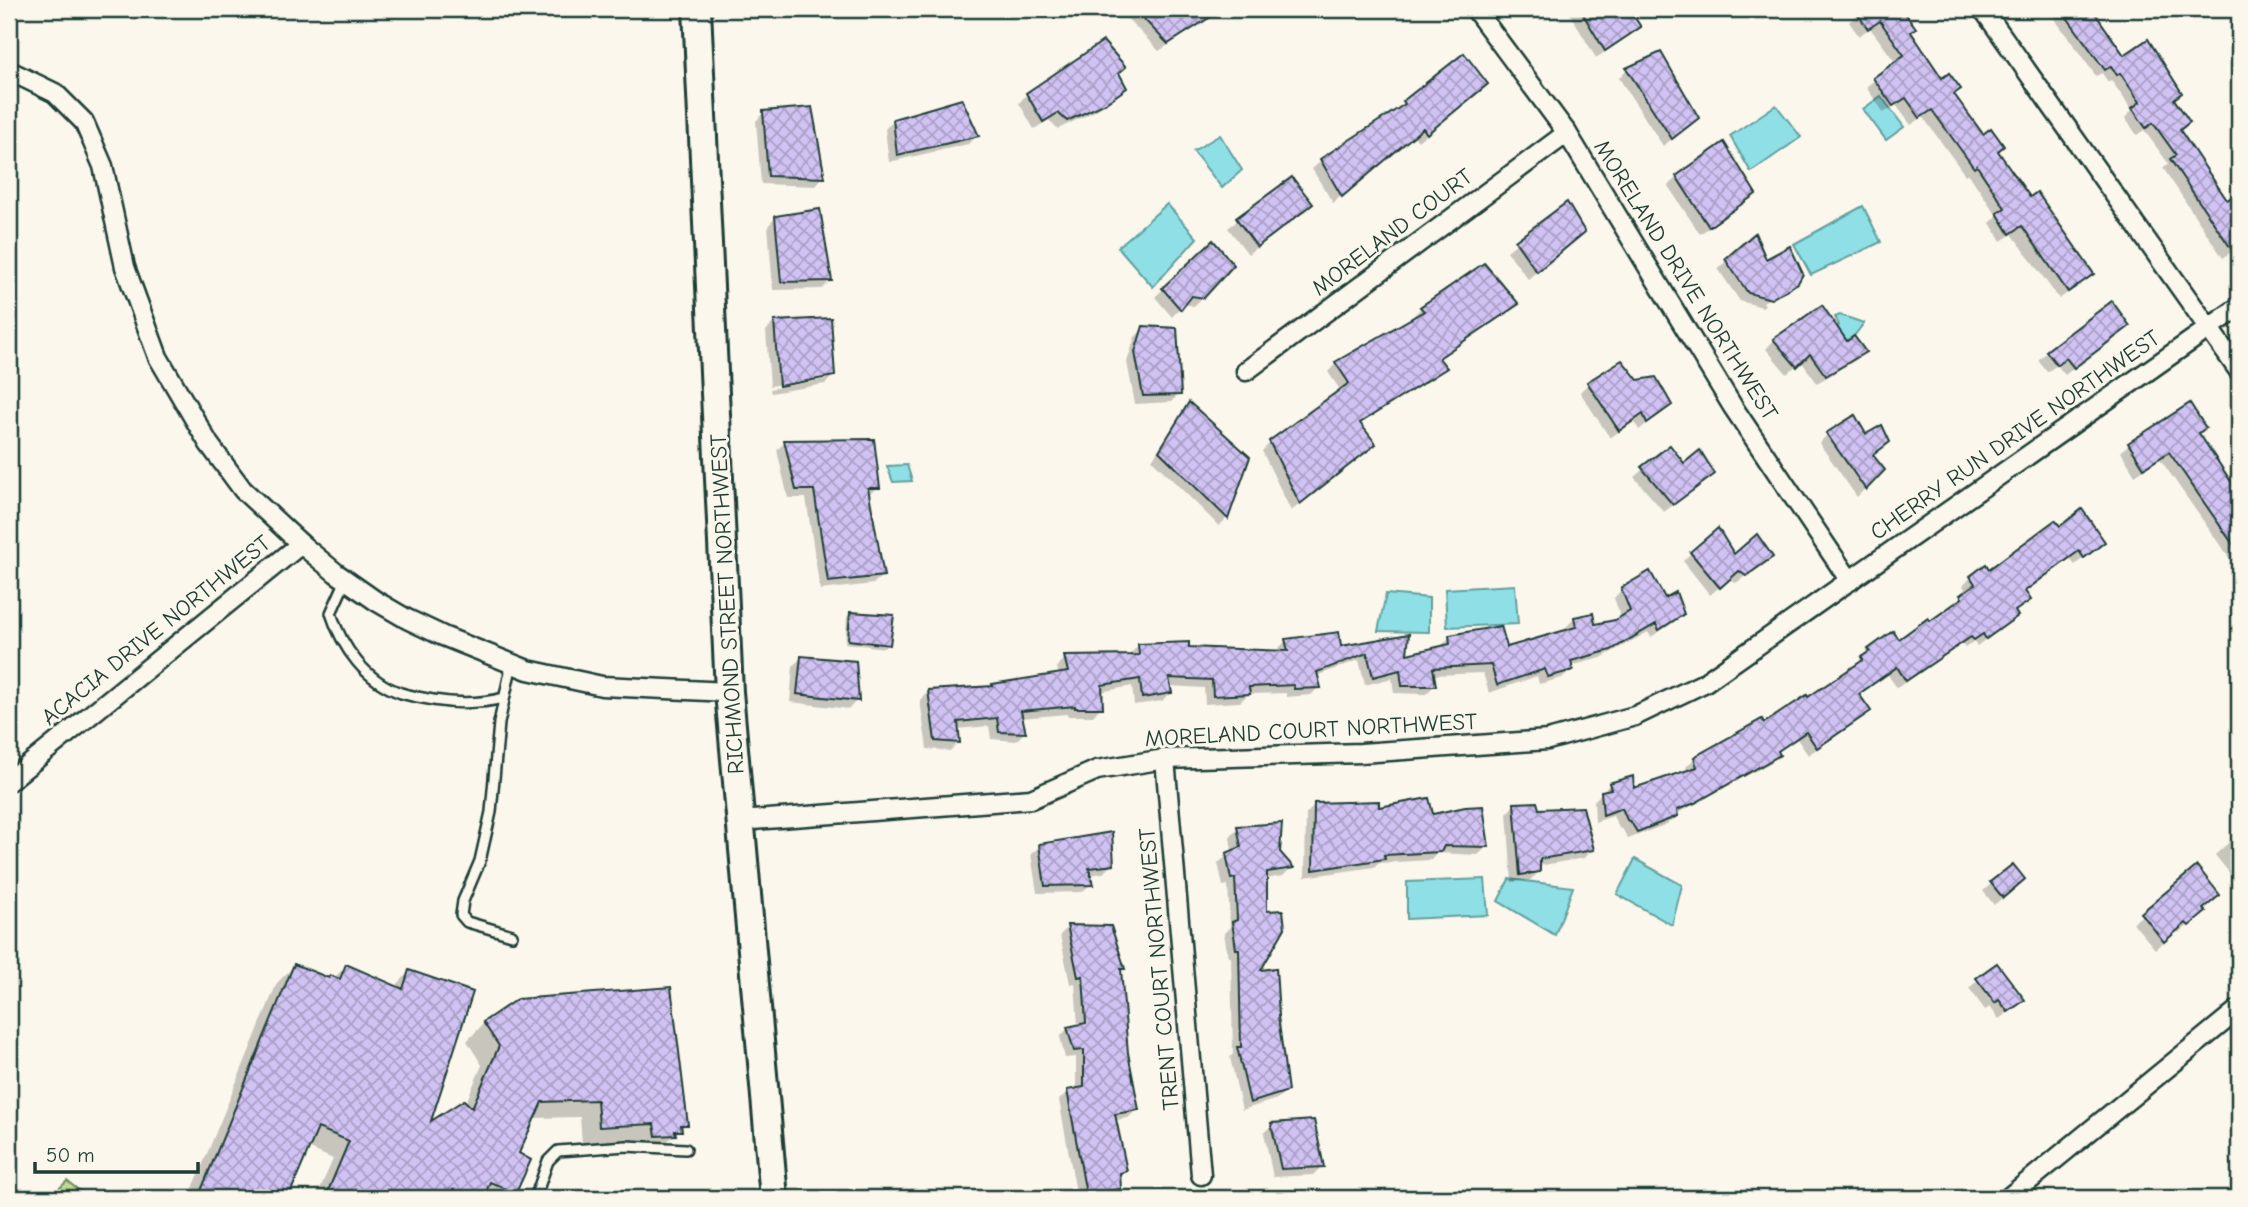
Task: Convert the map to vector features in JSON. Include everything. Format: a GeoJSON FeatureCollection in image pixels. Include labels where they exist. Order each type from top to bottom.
{"type":"FeatureCollection","features":[{"type":"Feature","properties":{"kind":"street","name":"RICHMOND STREET NORTHWEST"},"geometry":{"type":"LineString","coordinates":[[697,9],[729,692],[774,1198]]}},
{"type":"Feature","properties":{"kind":"street","name":"MORELAND DRIVE NORTHWEST"},"geometry":{"type":"LineString","coordinates":[[1475,9],[1567,133],[1733,407],[1850,581]]}},
{"type":"Feature","properties":{"kind":"street"},"geometry":{"type":"LineString","coordinates":[[1983,9],[2239,371]]}},
{"type":"Feature","properties":{"kind":"street","name":"ACACIA DRIVE NORTHWEST"},"geometry":{"type":"LineString","coordinates":[[9,73],[55,93],[85,122],[103,166],[125,267],[158,357],[209,444],[243,489],[301,544],[346,580],[407,619],[528,670],[601,686],[729,692]]}},
{"type":"Feature","properties":{"kind":"street","name":"MORELAND COURT"},"geometry":{"type":"LineString","coordinates":[[1247,371],[1567,133]]}},
{"type":"Feature","properties":{"kind":"street","name":"CHERRY RUN DRIVE NORTHWEST"},"geometry":{"type":"LineString","coordinates":[[1850,581],[2239,307]]}},
{"type":"Feature","properties":{"kind":"street","name":"ACACIA DRIVE NORTHWEST"},"geometry":{"type":"LineString","coordinates":[[9,781],[301,544]]}},
{"type":"Feature","properties":{"kind":"street","name":"MORELAND COURT NORTHWEST"},"geometry":{"type":"LineString","coordinates":[[740,821],[1031,799],[1097,770],[1164,759],[1361,753],[1548,740],[1634,716],[1704,683],[1850,581]]}},
{"type":"Feature","properties":{"kind":"street","name":"TRENT COURT NORTHWEST"},"geometry":{"type":"LineString","coordinates":[[1164,759],[1201,1175]]}},
{"type":"Feature","properties":{"kind":"street"},"geometry":{"type":"LineString","coordinates":[[2008,1198],[2239,1009]]}},
{"type":"Feature","properties":{"kind":"lane"},"geometry":{"type":"LineString","coordinates":[[346,580],[331,613],[334,624],[364,670],[380,683],[401,693],[456,704],[504,698]]}},
{"type":"Feature","properties":{"kind":"lane"},"geometry":{"type":"LineString","coordinates":[[512,663],[499,723],[491,813],[480,861],[463,901],[461,915],[467,922],[512,936]]}},
{"type":"Feature","properties":{"kind":"lane"},"geometry":{"type":"LineString","coordinates":[[535,1198],[548,1161],[558,1152],[626,1146],[686,1149]]}},
{"type":"Feature","properties":{"kind":"green space"},"geometry":{"type":"Polygon","coordinates":[[[67,1181],[89,1198],[49,1198],[67,1181]]]}},
{"type":"Feature","properties":{"kind":"water"},"geometry":{"type":"Polygon","coordinates":[[[1881,96],[1904,127],[1886,140],[1863,109],[1881,96]]]}},
{"type":"Feature","properties":{"kind":"water"},"geometry":{"type":"Polygon","coordinates":[[[1776,105],[1801,137],[1751,172],[1730,136],[1776,105]]]}},
{"type":"Feature","properties":{"kind":"water"},"geometry":{"type":"Polygon","coordinates":[[[1220,135],[1242,170],[1222,188],[1193,151],[1220,135]]]}},
{"type":"Feature","properties":{"kind":"water"},"geometry":{"type":"Polygon","coordinates":[[[1167,204],[1197,238],[1153,287],[1118,247],[1167,204]]]}},
{"type":"Feature","properties":{"kind":"water"},"geometry":{"type":"Polygon","coordinates":[[[1863,206],[1881,242],[1811,275],[1794,244],[1863,206]]]}},
{"type":"Feature","properties":{"kind":"water"},"geometry":{"type":"Polygon","coordinates":[[[1840,315],[1864,323],[1854,336],[1842,345],[1833,334],[1839,325],[1835,317],[1840,315]]]}},
{"type":"Feature","properties":{"kind":"water"},"geometry":{"type":"Polygon","coordinates":[[[907,465],[912,481],[893,482],[887,466],[907,465]]]}},
{"type":"Feature","properties":{"kind":"water"},"geometry":{"type":"Polygon","coordinates":[[[1515,585],[1518,624],[1447,627],[1445,589],[1515,585]]]}},
{"type":"Feature","properties":{"kind":"water"},"geometry":{"type":"Polygon","coordinates":[[[1386,594],[1429,598],[1429,632],[1378,631],[1386,594]]]}},
{"type":"Feature","properties":{"kind":"water"},"geometry":{"type":"Polygon","coordinates":[[[1635,859],[1682,885],[1672,925],[1617,894],[1635,859]]]}},
{"type":"Feature","properties":{"kind":"water"},"geometry":{"type":"Polygon","coordinates":[[[1485,879],[1488,915],[1407,919],[1407,882],[1485,879]]]}},
{"type":"Feature","properties":{"kind":"water"},"geometry":{"type":"Polygon","coordinates":[[[1509,879],[1573,887],[1555,935],[1498,901],[1509,879]]]}},
{"type":"Feature","properties":{"kind":"building"},"geometry":{"type":"Polygon","coordinates":[[[1134,9],[1223,9],[1168,44],[1134,9]]]}},
{"type":"Feature","properties":{"kind":"building"},"geometry":{"type":"Polygon","coordinates":[[[1580,9],[1629,9],[1641,27],[1605,51],[1580,9]]]}},
{"type":"Feature","properties":{"kind":"building"},"geometry":{"type":"Polygon","coordinates":[[[1854,9],[1902,9],[1916,28],[1911,32],[1942,78],[1949,73],[1961,89],[1954,94],[1983,134],[1991,128],[2004,146],[1998,151],[2030,197],[2037,192],[2094,274],[2068,292],[2022,226],[2010,234],[1997,213],[2005,208],[1977,166],[1974,168],[1932,110],[1920,118],[1906,98],[1893,106],[1873,78],[1904,55],[1880,21],[1868,29],[1854,9]]]}},
{"type":"Feature","properties":{"kind":"building"},"geometry":{"type":"Polygon","coordinates":[[[2061,9],[2092,9],[2124,55],[2148,39],[2182,93],[2174,99],[2190,122],[2180,130],[2227,200],[2239,192],[2239,260],[2170,159],[2176,155],[2153,123],[2146,128],[2132,108],[2140,102],[2120,73],[2117,75],[2111,66],[2105,70],[2061,9]]]}},
{"type":"Feature","properties":{"kind":"building"},"geometry":{"type":"Polygon","coordinates":[[[1103,41],[1126,67],[1119,73],[1127,88],[1106,103],[1067,121],[1058,113],[1043,122],[1026,93],[1103,41]]]}},
{"type":"Feature","properties":{"kind":"building"},"geometry":{"type":"Polygon","coordinates":[[[1661,52],[1699,118],[1672,139],[1626,68],[1661,52]]]}},
{"type":"Feature","properties":{"kind":"building"},"geometry":{"type":"Polygon","coordinates":[[[1464,53],[1488,84],[1427,134],[1423,128],[1342,197],[1320,159],[1405,104],[1403,101],[1464,53]]]}},
{"type":"Feature","properties":{"kind":"building"},"geometry":{"type":"Polygon","coordinates":[[[962,99],[979,136],[897,155],[893,119],[962,99]]]}},
{"type":"Feature","properties":{"kind":"building"},"geometry":{"type":"Polygon","coordinates":[[[812,107],[825,178],[768,176],[763,111],[812,107]]]}},
{"type":"Feature","properties":{"kind":"building"},"geometry":{"type":"Polygon","coordinates":[[[1724,142],[1756,194],[1709,227],[1676,176],[1724,142]]]}},
{"type":"Feature","properties":{"kind":"building"},"geometry":{"type":"Polygon","coordinates":[[[1292,177],[1313,204],[1257,247],[1236,218],[1292,177]]]}},
{"type":"Feature","properties":{"kind":"building"},"geometry":{"type":"Polygon","coordinates":[[[1567,202],[1585,232],[1537,272],[1515,241],[1567,202]]]}},
{"type":"Feature","properties":{"kind":"building"},"geometry":{"type":"Polygon","coordinates":[[[820,209],[832,281],[781,282],[775,216],[820,209]]]}},
{"type":"Feature","properties":{"kind":"building"},"geometry":{"type":"Polygon","coordinates":[[[1755,233],[1766,259],[1790,246],[1803,274],[1798,283],[1771,299],[1748,293],[1725,259],[1755,233]]]}},
{"type":"Feature","properties":{"kind":"building"},"geometry":{"type":"Polygon","coordinates":[[[1213,240],[1234,265],[1204,298],[1192,296],[1181,310],[1162,288],[1213,240]]]}},
{"type":"Feature","properties":{"kind":"building"},"geometry":{"type":"Polygon","coordinates":[[[1484,263],[1519,304],[1439,358],[1447,368],[1360,423],[1376,444],[1300,504],[1269,441],[1349,383],[1335,362],[1424,311],[1420,307],[1484,263]]]}},
{"type":"Feature","properties":{"kind":"building"},"geometry":{"type":"Polygon","coordinates":[[[2112,301],[2130,326],[2074,368],[2066,358],[2057,365],[2046,351],[2112,301]]]}},
{"type":"Feature","properties":{"kind":"building"},"geometry":{"type":"Polygon","coordinates":[[[1822,305],[1847,341],[1854,336],[1866,352],[1826,376],[1810,354],[1797,367],[1773,339],[1822,305]]]}},
{"type":"Feature","properties":{"kind":"building"},"geometry":{"type":"Polygon","coordinates":[[[831,318],[835,376],[779,386],[774,321],[831,318]]]}},
{"type":"Feature","properties":{"kind":"building"},"geometry":{"type":"Polygon","coordinates":[[[1143,326],[1177,328],[1181,395],[1143,396],[1135,352],[1143,326]]]}},
{"type":"Feature","properties":{"kind":"building"},"geometry":{"type":"Polygon","coordinates":[[[1622,360],[1638,380],[1656,377],[1672,405],[1647,423],[1643,414],[1619,431],[1587,382],[1622,360]]]}},
{"type":"Feature","properties":{"kind":"building"},"geometry":{"type":"Polygon","coordinates":[[[1189,402],[1250,457],[1228,519],[1159,451],[1189,402]]]}},
{"type":"Feature","properties":{"kind":"building"},"geometry":{"type":"Polygon","coordinates":[[[2190,403],[2206,428],[2199,433],[2232,483],[2239,478],[2239,553],[2169,452],[2144,468],[2128,443],[2190,403]]]}},
{"type":"Feature","properties":{"kind":"building"},"geometry":{"type":"Polygon","coordinates":[[[1855,415],[1866,434],[1882,425],[1890,442],[1873,455],[1885,470],[1866,490],[1826,433],[1855,415]]]}},
{"type":"Feature","properties":{"kind":"building"},"geometry":{"type":"Polygon","coordinates":[[[874,439],[880,488],[868,488],[884,576],[828,582],[814,490],[796,490],[784,440],[874,439]]]}},
{"type":"Feature","properties":{"kind":"building"},"geometry":{"type":"Polygon","coordinates":[[[1670,445],[1684,463],[1700,450],[1715,474],[1673,505],[1641,467],[1670,445]]]}},
{"type":"Feature","properties":{"kind":"building"},"geometry":{"type":"Polygon","coordinates":[[[2082,509],[2105,542],[2084,558],[2079,551],[2025,591],[2031,600],[2015,611],[2018,616],[1986,639],[1983,634],[1974,640],[1971,637],[1906,681],[1897,667],[1859,694],[1871,711],[1817,748],[1806,732],[1778,751],[1780,755],[1695,803],[1677,810],[1678,816],[1637,832],[1627,820],[1622,808],[1603,815],[1601,791],[1611,789],[1609,783],[1633,776],[1634,788],[1697,767],[1694,757],[1762,719],[1764,723],[1807,695],[1808,697],[1863,660],[1861,657],[1870,651],[1868,649],[1893,631],[1899,639],[1928,618],[1930,621],[1962,598],[1960,595],[1975,584],[1970,576],[1986,564],[1989,569],[2055,520],[2060,526],[2082,509]]]}},
{"type":"Feature","properties":{"kind":"building"},"geometry":{"type":"Polygon","coordinates":[[[1718,528],[1734,554],[1757,534],[1773,557],[1746,576],[1739,571],[1720,588],[1690,552],[1718,528]]]}},
{"type":"Feature","properties":{"kind":"building"},"geometry":{"type":"Polygon","coordinates":[[[1650,571],[1665,598],[1676,592],[1684,614],[1659,630],[1656,624],[1611,650],[1571,661],[1573,670],[1548,677],[1545,669],[1497,685],[1491,665],[1433,668],[1436,686],[1402,686],[1400,670],[1373,677],[1367,653],[1317,672],[1321,688],[1294,689],[1294,685],[1249,687],[1250,694],[1213,696],[1212,680],[1169,678],[1172,693],[1142,698],[1140,679],[1102,685],[1103,708],[1075,706],[1021,711],[1026,733],[999,732],[997,718],[958,722],[960,743],[935,741],[928,690],[993,686],[992,684],[1068,672],[1064,656],[1139,655],[1138,644],[1189,642],[1189,647],[1288,651],[1285,639],[1339,632],[1341,646],[1409,634],[1407,654],[1450,644],[1449,635],[1501,626],[1507,647],[1576,627],[1574,617],[1593,613],[1595,624],[1615,620],[1630,611],[1621,588],[1650,571]]]}},
{"type":"Feature","properties":{"kind":"building"},"geometry":{"type":"Polygon","coordinates":[[[850,612],[894,615],[890,645],[848,640],[850,612]]]}},
{"type":"Feature","properties":{"kind":"building"},"geometry":{"type":"Polygon","coordinates":[[[801,656],[856,661],[859,701],[797,694],[801,656]]]}},
{"type":"Feature","properties":{"kind":"building"},"geometry":{"type":"Polygon","coordinates":[[[1429,798],[1433,814],[1483,806],[1489,847],[1444,846],[1441,852],[1384,855],[1385,859],[1313,870],[1314,803],[1379,801],[1379,807],[1429,798]]]}},
{"type":"Feature","properties":{"kind":"building"},"geometry":{"type":"Polygon","coordinates":[[[1537,802],[1539,809],[1583,807],[1594,850],[1540,859],[1540,872],[1520,875],[1514,803],[1537,802]]]}},
{"type":"Feature","properties":{"kind":"building"},"geometry":{"type":"Polygon","coordinates":[[[1282,823],[1280,852],[1294,868],[1267,872],[1267,911],[1283,910],[1285,928],[1261,970],[1276,968],[1278,1016],[1288,1091],[1250,1103],[1237,1047],[1241,1047],[1239,949],[1236,949],[1232,922],[1237,920],[1235,878],[1231,879],[1226,853],[1241,847],[1237,826],[1282,823]]]}},
{"type":"Feature","properties":{"kind":"building"},"geometry":{"type":"Polygon","coordinates":[[[1112,832],[1114,865],[1089,868],[1093,885],[1045,886],[1039,844],[1112,832]]]}},
{"type":"Feature","properties":{"kind":"building"},"geometry":{"type":"Polygon","coordinates":[[[2013,864],[2025,879],[2003,898],[1990,882],[2013,864]]]}},
{"type":"Feature","properties":{"kind":"building"},"geometry":{"type":"Polygon","coordinates":[[[2197,866],[2220,895],[2203,909],[2206,912],[2189,926],[2186,923],[2164,942],[2141,913],[2197,866]]]}},
{"type":"Feature","properties":{"kind":"building"},"geometry":{"type":"Polygon","coordinates":[[[1067,925],[1111,926],[1125,969],[1121,969],[1128,1053],[1139,1110],[1115,1114],[1127,1171],[1120,1173],[1121,1189],[1086,1194],[1067,1090],[1084,1087],[1084,1050],[1074,1051],[1067,1027],[1086,1023],[1083,976],[1078,977],[1067,925]]]}},
{"type":"Feature","properties":{"kind":"building"},"geometry":{"type":"Polygon","coordinates":[[[1997,963],[2025,1000],[2008,1012],[1999,1000],[1995,1003],[1976,978],[1997,963]]]}},
{"type":"Feature","properties":{"kind":"building"},"geometry":{"type":"Polygon","coordinates":[[[294,964],[329,978],[330,975],[340,979],[346,964],[403,989],[409,970],[473,992],[431,1121],[464,1100],[472,1108],[499,1046],[483,1022],[517,999],[671,987],[688,1125],[681,1125],[682,1131],[675,1131],[676,1135],[656,1136],[654,1124],[599,1127],[597,1100],[542,1102],[519,1153],[531,1160],[516,1193],[490,1182],[484,1198],[325,1198],[349,1141],[318,1128],[288,1198],[198,1198],[294,964]]]}},
{"type":"Feature","properties":{"kind":"building"},"geometry":{"type":"Polygon","coordinates":[[[1314,1120],[1324,1167],[1281,1169],[1271,1123],[1314,1120]]]}}]}
